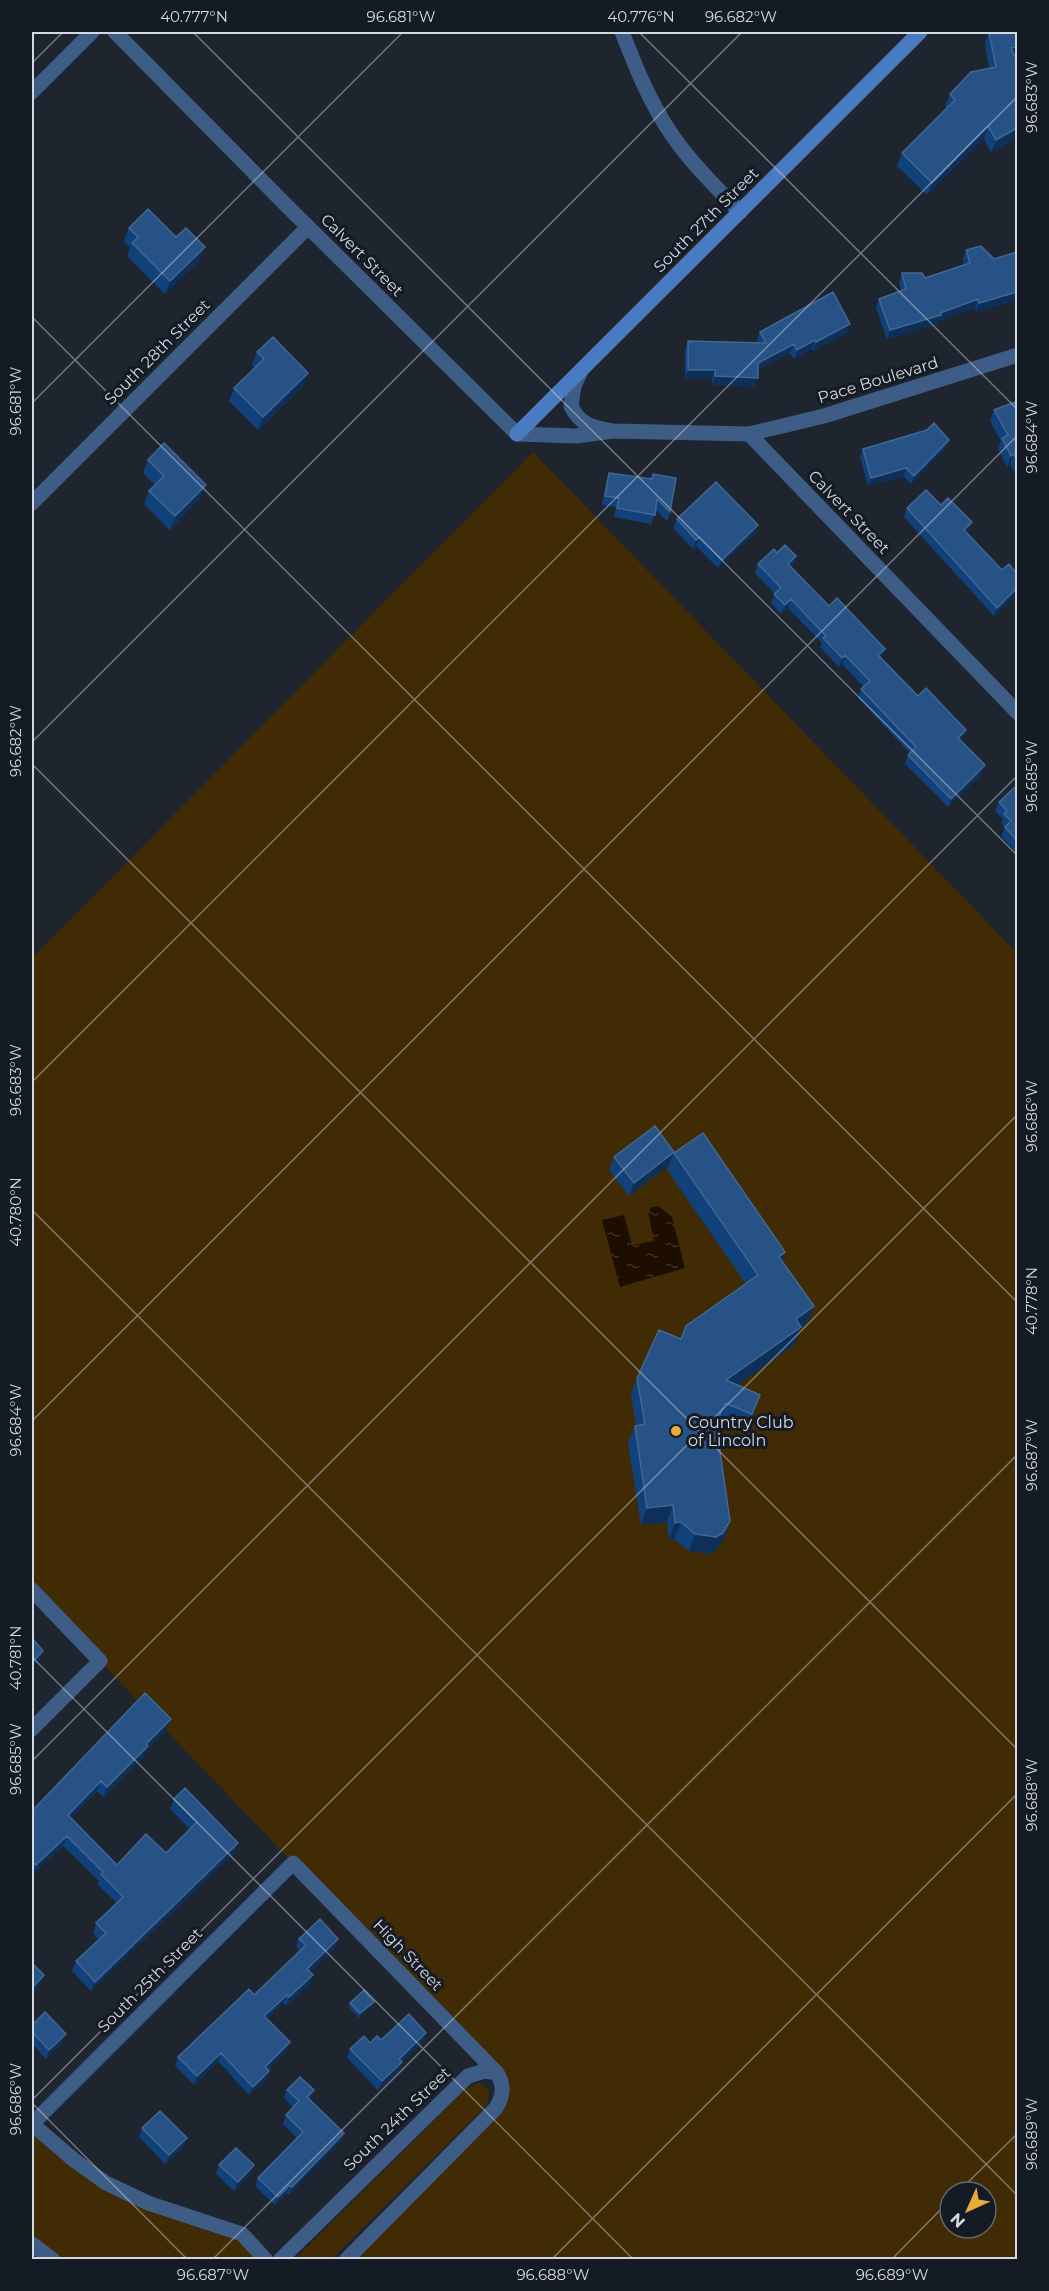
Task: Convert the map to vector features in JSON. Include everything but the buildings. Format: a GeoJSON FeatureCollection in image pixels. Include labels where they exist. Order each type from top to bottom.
{"type":"FeatureCollection","features":[{"type":"Feature","properties":{"kind":"main road","name":"South 27th Street"},"geometry":{"type":"LineString","coordinates":[[518,434],[921,32]]}},
{"type":"Feature","properties":{"kind":"street"},"geometry":{"type":"LineString","coordinates":[[32,92],[92,32]]}},
{"type":"Feature","properties":{"kind":"street","name":"Calvert Street"},"geometry":{"type":"LineString","coordinates":[[115,32],[518,434]]}},
{"type":"Feature","properties":{"kind":"street"},"geometry":{"type":"LineString","coordinates":[[622,32],[651,101],[673,136],[698,168],[740,212]]}},
{"type":"Feature","properties":{"kind":"street","name":"South 28th Street"},"geometry":{"type":"LineString","coordinates":[[32,502],[308,226]]}},
{"type":"Feature","properties":{"kind":"street","name":"Pace Boulevard"},"geometry":{"type":"LineString","coordinates":[[748,434],[824,416],[1017,355]]}},
{"type":"Feature","properties":{"kind":"street"},"geometry":{"type":"LineString","coordinates":[[581,371],[571,396],[571,406],[584,424],[595,429],[748,434]]}},
{"type":"Feature","properties":{"kind":"street"},"geometry":{"type":"LineString","coordinates":[[518,434],[576,436],[613,431]]}},
{"type":"Feature","properties":{"kind":"street","name":"Calvert Street"},"geometry":{"type":"LineString","coordinates":[[748,434],[1017,713]]}},
{"type":"Feature","properties":{"kind":"street"},"geometry":{"type":"LineString","coordinates":[[32,1590],[100,1661],[32,1729]]}},
{"type":"Feature","properties":{"kind":"street","name":"High Street"},"geometry":{"type":"LineString","coordinates":[[294,1863],[497,2073]]}},
{"type":"Feature","properties":{"kind":"street","name":"South 25th Street"},"geometry":{"type":"LineString","coordinates":[[32,2124],[294,1863]]}},
{"type":"Feature","properties":{"kind":"street","name":"South 24th Street"},"geometry":{"type":"LineString","coordinates":[[280,2259],[468,2076],[485,2071],[497,2073]]}},
{"type":"Feature","properties":{"kind":"street"},"geometry":{"type":"LineString","coordinates":[[346,2259],[496,2108],[501,2098],[502,2088],[497,2073]]}},
{"type":"Feature","properties":{"kind":"street"},"geometry":{"type":"LineString","coordinates":[[32,2124],[74,2160],[106,2183],[148,2203],[242,2234],[266,2259]]}},
{"type":"Feature","properties":{"kind":"street"},"geometry":{"type":"LineString","coordinates":[[32,2244],[53,2259]]}},
{"type":"Feature","properties":{"kind":"shaded area","name":"Country Club of Lincoln"},"geometry":{"type":"Polygon","coordinates":[[[533,452],[1017,953],[1017,2259],[346,2259],[496,2108],[502,2088],[293,1863],[32,1590],[32,958],[533,452]]]}},
{"type":"Feature","properties":{"kind":"shaded area"},"geometry":{"type":"Polygon","coordinates":[[[479,2083],[489,2092],[485,2107],[332,2259],[297,2259],[468,2087],[479,2083]]]}},
{"type":"Feature","properties":{"kind":"shaded area"},"geometry":{"type":"Polygon","coordinates":[[[32,2124],[106,2183],[242,2234],[266,2259],[53,2260],[32,2244],[32,2124]]]}},
{"type":"Feature","properties":{"kind":"water"},"geometry":{"type":"Polygon","coordinates":[[[658,1206],[672,1217],[685,1268],[620,1287],[602,1220],[624,1215],[632,1245],[654,1241],[648,1212],[652,1207],[658,1206]]]}},
{"type":"Feature","properties":{"kind":"place","name":"Country Club of Lincoln"},"geometry":{"type":"Point","coordinates":[676,1431]}}]}
